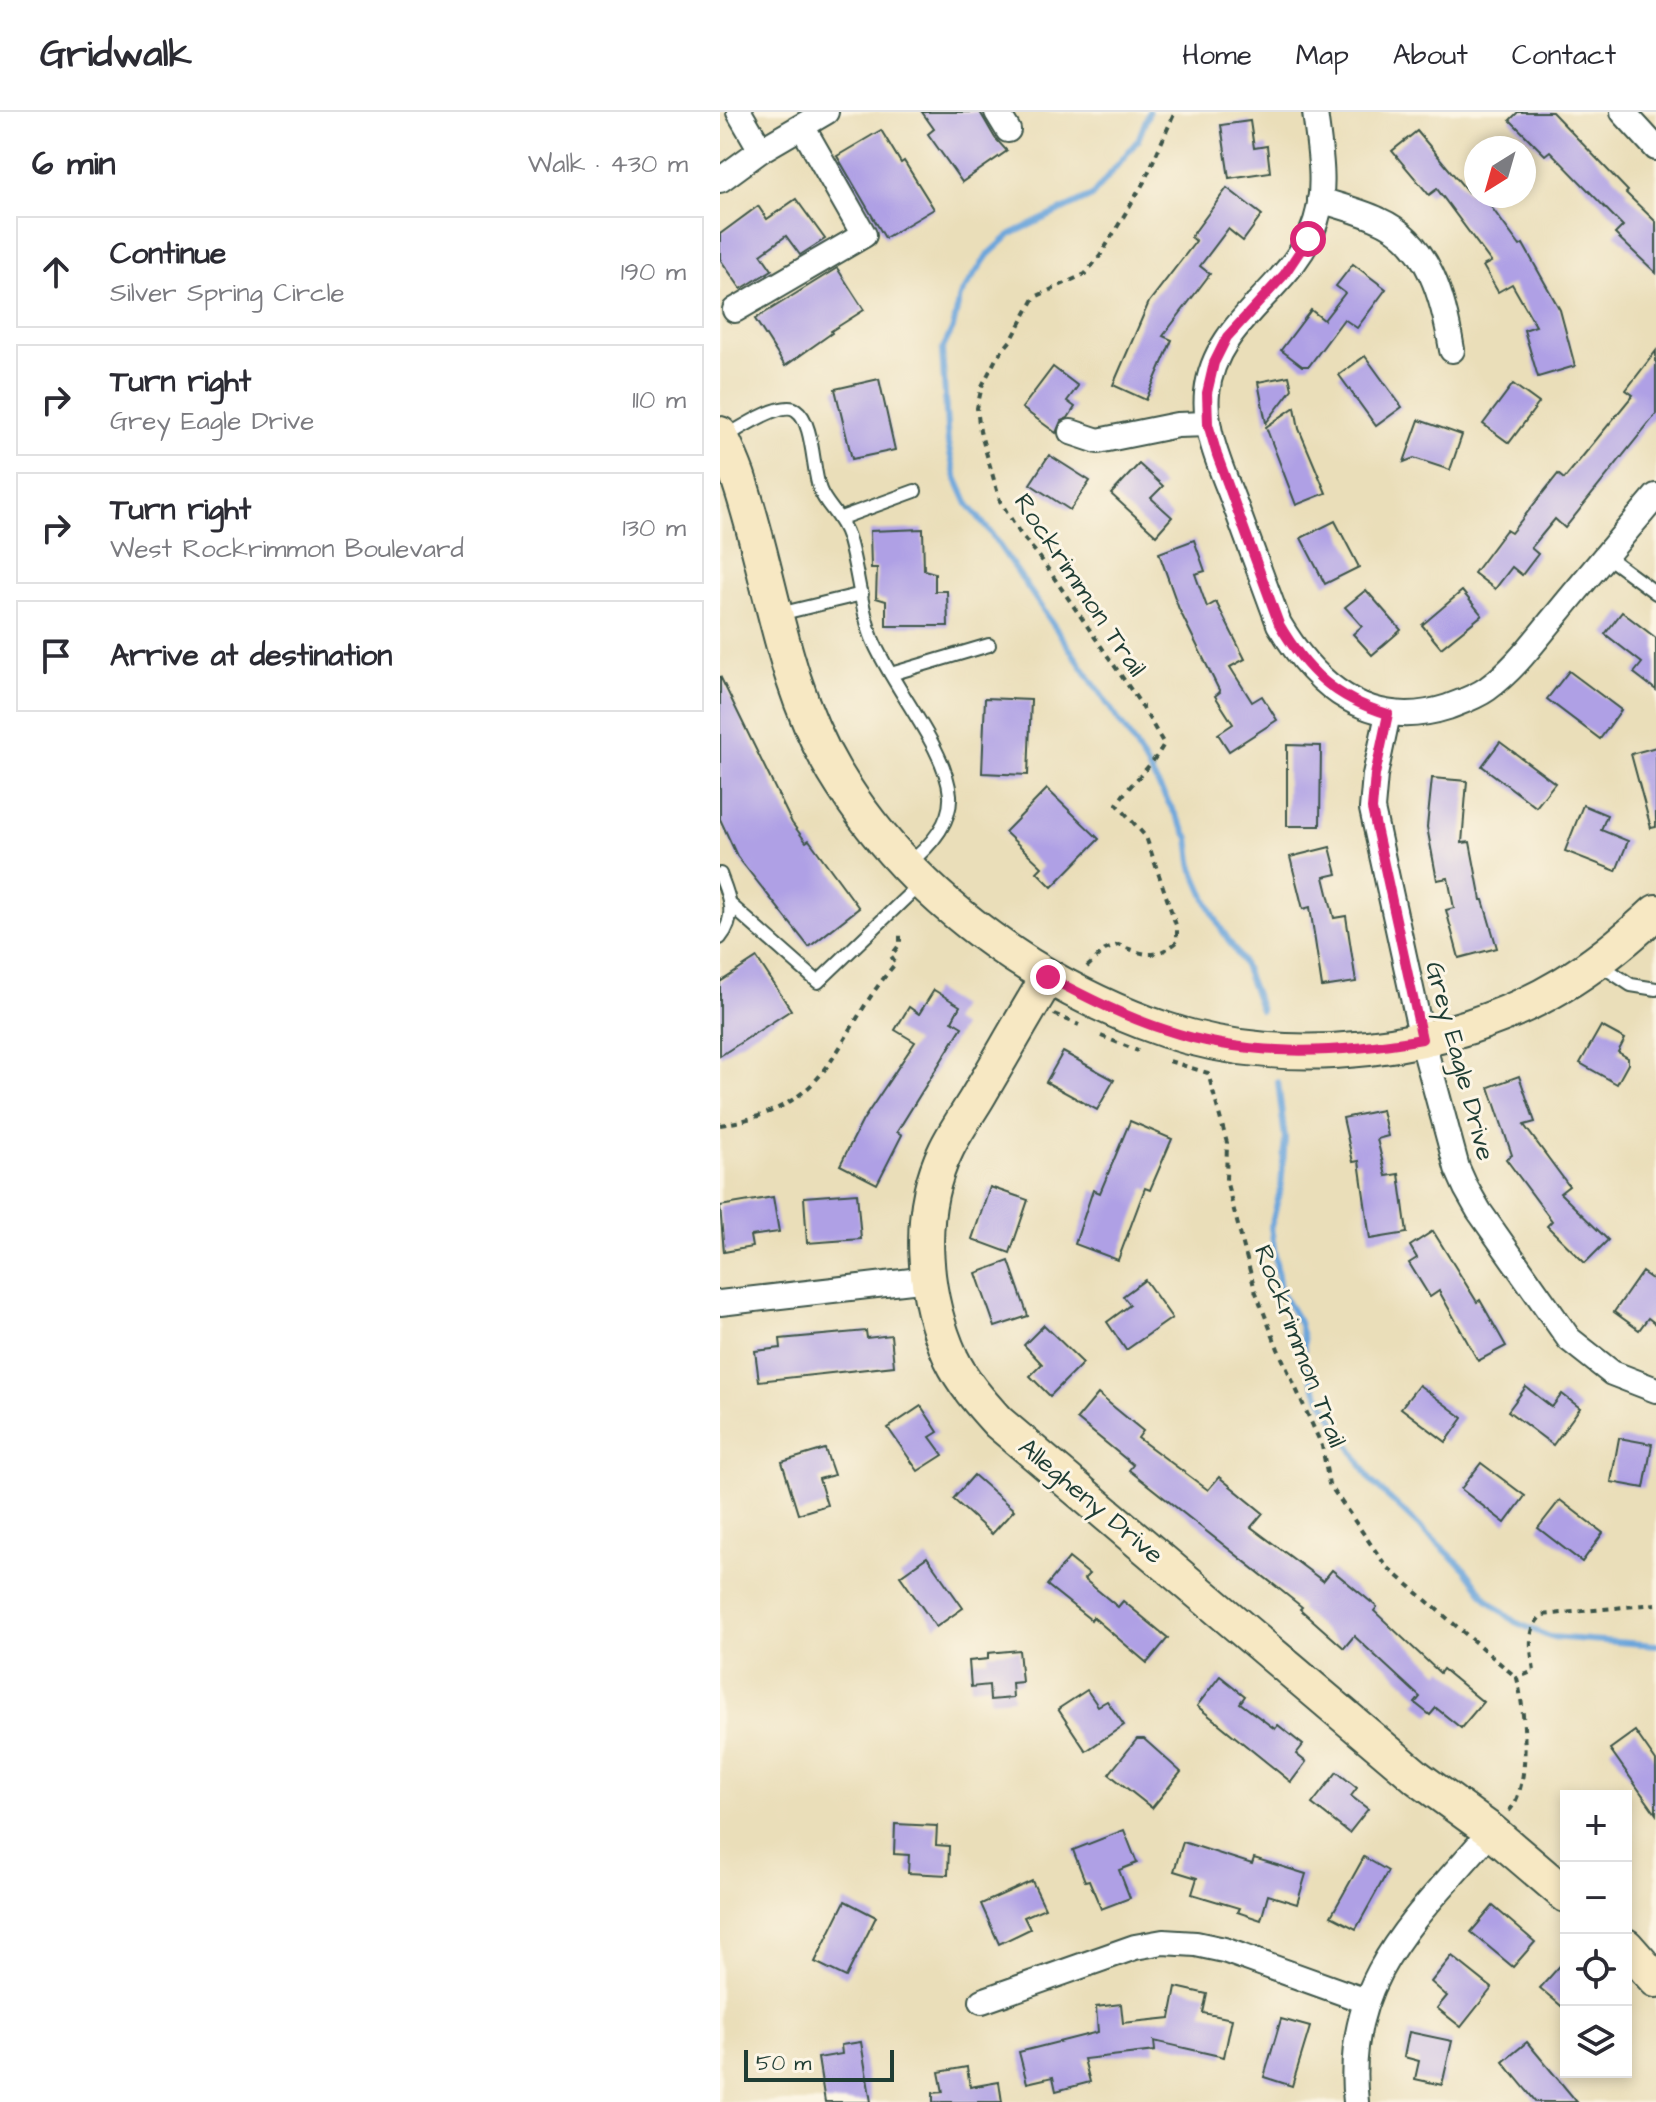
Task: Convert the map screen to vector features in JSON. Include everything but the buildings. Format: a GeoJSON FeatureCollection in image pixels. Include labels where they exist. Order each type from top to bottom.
{"type":"FeatureCollection","features":[{"type":"Feature","properties":{"kind":"main road"},"geometry":{"type":"LineString","coordinates":[[721,436],[740,482],[794,684],[834,770],[858,808],[914,874],[969,924],[1048,977],[1167,1031],[1258,1049],[1341,1050],[1422,1039],[1479,1023],[1520,1006],[1561,986],[1596,962],[1656,912]]}},
{"type":"Feature","properties":{"kind":"main road","name":"Allegheny Drive"},"geometry":{"type":"LineString","coordinates":[[1048,977],[945,1152],[931,1194],[926,1232],[929,1279],[938,1321],[952,1359],[973,1394],[998,1422],[1418,1778],[1491,1831],[1560,1890]]}},
{"type":"Feature","properties":{"kind":"main road"},"geometry":{"type":"LineString","coordinates":[[1632,1953],[1656,1980]]}},
{"type":"Feature","properties":{"kind":"street"},"geometry":{"type":"LineString","coordinates":[[739,112],[761,150]]}},
{"type":"Feature","properties":{"kind":"street"},"geometry":{"type":"LineString","coordinates":[[720,180],[761,150],[826,112]]}},
{"type":"Feature","properties":{"kind":"street"},"geometry":{"type":"LineString","coordinates":[[1315,112],[1321,172],[1316,221],[1297,257],[1227,337],[1214,363],[1207,393],[1208,424],[1217,455],[1279,624],[1294,650],[1334,691],[1361,706],[1388,714],[1414,715],[1462,702],[1486,690],[1520,659],[1656,496]]}},
{"type":"Feature","properties":{"kind":"street"},"geometry":{"type":"LineString","coordinates":[[1623,112],[1656,148]]}},
{"type":"Feature","properties":{"kind":"street"},"geometry":{"type":"LineString","coordinates":[[735,310],[864,235],[803,128]]}},
{"type":"Feature","properties":{"kind":"street"},"geometry":{"type":"LineString","coordinates":[[1320,200],[1381,220],[1408,239],[1434,277],[1445,305],[1452,350]]}},
{"type":"Feature","properties":{"kind":"street"},"geometry":{"type":"LineString","coordinates":[[1071,432],[1098,441],[1177,425],[1208,424]]}},
{"type":"Feature","properties":{"kind":"street","name":"Grey Eagle Drive"},"geometry":{"type":"LineString","coordinates":[[1388,714],[1375,775],[1372,809],[1422,1039],[1457,1168],[1479,1211],[1569,1339],[1612,1373],[1656,1390]]}},
{"type":"Feature","properties":{"kind":"street"},"geometry":{"type":"LineString","coordinates":[[720,1303],[929,1279]]}},
{"type":"Feature","properties":{"kind":"street"},"geometry":{"type":"LineString","coordinates":[[1356,2102],[1354,2059],[1366,2001],[1375,1977],[1390,1953],[1491,1831]]}},
{"type":"Feature","properties":{"kind":"street"},"geometry":{"type":"LineString","coordinates":[[982,2001],[1135,1947],[1163,1942],[1224,1950],[1366,2001]]}},
{"type":"Feature","properties":{"kind":"lane"},"geometry":{"type":"LineString","coordinates":[[720,874],[732,906],[818,982],[914,874],[939,832],[951,799],[940,759],[872,636],[841,518],[820,492],[805,420],[795,409],[783,406],[721,436]]}},
{"type":"Feature","properties":{"kind":"lane"},"geometry":{"type":"LineString","coordinates":[[841,518],[915,491]]}},
{"type":"Feature","properties":{"kind":"lane"},"geometry":{"type":"LineString","coordinates":[[1606,556],[1656,593]]}},
{"type":"Feature","properties":{"kind":"lane"},"geometry":{"type":"LineString","coordinates":[[774,615],[862,594]]}},
{"type":"Feature","properties":{"kind":"lane"},"geometry":{"type":"LineString","coordinates":[[891,674],[989,645]]}},
{"type":"Feature","properties":{"kind":"lane"},"geometry":{"type":"LineString","coordinates":[[720,938],[732,906]]}},
{"type":"Feature","properties":{"kind":"lane"},"geometry":{"type":"LineString","coordinates":[[1596,962],[1631,985],[1656,989]]}},
{"type":"Feature","properties":{"kind":"path","name":"Rockrimmon Trail"},"geometry":{"type":"LineString","coordinates":[[1087,967],[1105,950],[1118,945],[1150,956],[1164,952],[1177,942],[1177,928],[1146,837],[1117,804],[1127,788],[1157,758],[1164,744],[1140,703],[1000,501],[980,431],[977,408],[982,386],[997,357],[1012,339],[1035,297],[1085,274],[1100,256],[1144,182],[1175,112]]}},
{"type":"Feature","properties":{"kind":"path"},"geometry":{"type":"LineString","coordinates":[[720,1125],[753,1120],[788,1104],[824,1074],[879,982],[896,963],[891,956],[900,944],[900,931]]}},
{"type":"Feature","properties":{"kind":"path"},"geometry":{"type":"LineString","coordinates":[[1050,1012],[1079,1025]]}},
{"type":"Feature","properties":{"kind":"path"},"geometry":{"type":"LineString","coordinates":[[1093,1032],[1150,1055]]}},
{"type":"Feature","properties":{"kind":"path","name":"Rockrimmon Trail"},"geometry":{"type":"LineString","coordinates":[[1165,1059],[1208,1073],[1227,1143],[1226,1180],[1255,1290],[1322,1446],[1329,1484],[1386,1566],[1517,1678]]}},
{"type":"Feature","properties":{"kind":"path"},"geometry":{"type":"LineString","coordinates":[[1491,1831],[1515,1805],[1521,1783],[1526,1729],[1517,1678],[1534,1671],[1530,1645],[1534,1623],[1542,1615],[1656,1604]]}},
{"type":"Feature","properties":{"kind":"waterway"},"geometry":{"type":"LineString","coordinates":[[1149,112],[1138,140],[1092,196],[1011,234],[988,255],[960,296],[953,328],[942,350],[948,444],[955,475],[968,504],[1132,740],[1189,838],[1193,869],[1220,927],[1242,961],[1261,1010]]}},
{"type":"Feature","properties":{"kind":"waterway"},"geometry":{"type":"LineString","coordinates":[[1278,1082],[1285,1139],[1281,1187],[1271,1227],[1280,1290],[1299,1322],[1304,1341],[1304,1359],[1315,1388],[1371,1481],[1464,1568],[1488,1600],[1515,1622],[1550,1637],[1656,1645]]}},
{"type":"Feature","properties":{"kind":"route"},"geometry":{"type":"LineString","coordinates":[[1048,977],[1167,1031],[1220,1043],[1303,1051],[1375,1047],[1422,1039],[1372,809],[1375,775],[1388,714],[1361,706],[1334,691],[1294,650],[1279,624],[1208,424],[1207,393],[1214,363],[1227,337],[1284,275],[1308,239]]}}]}
